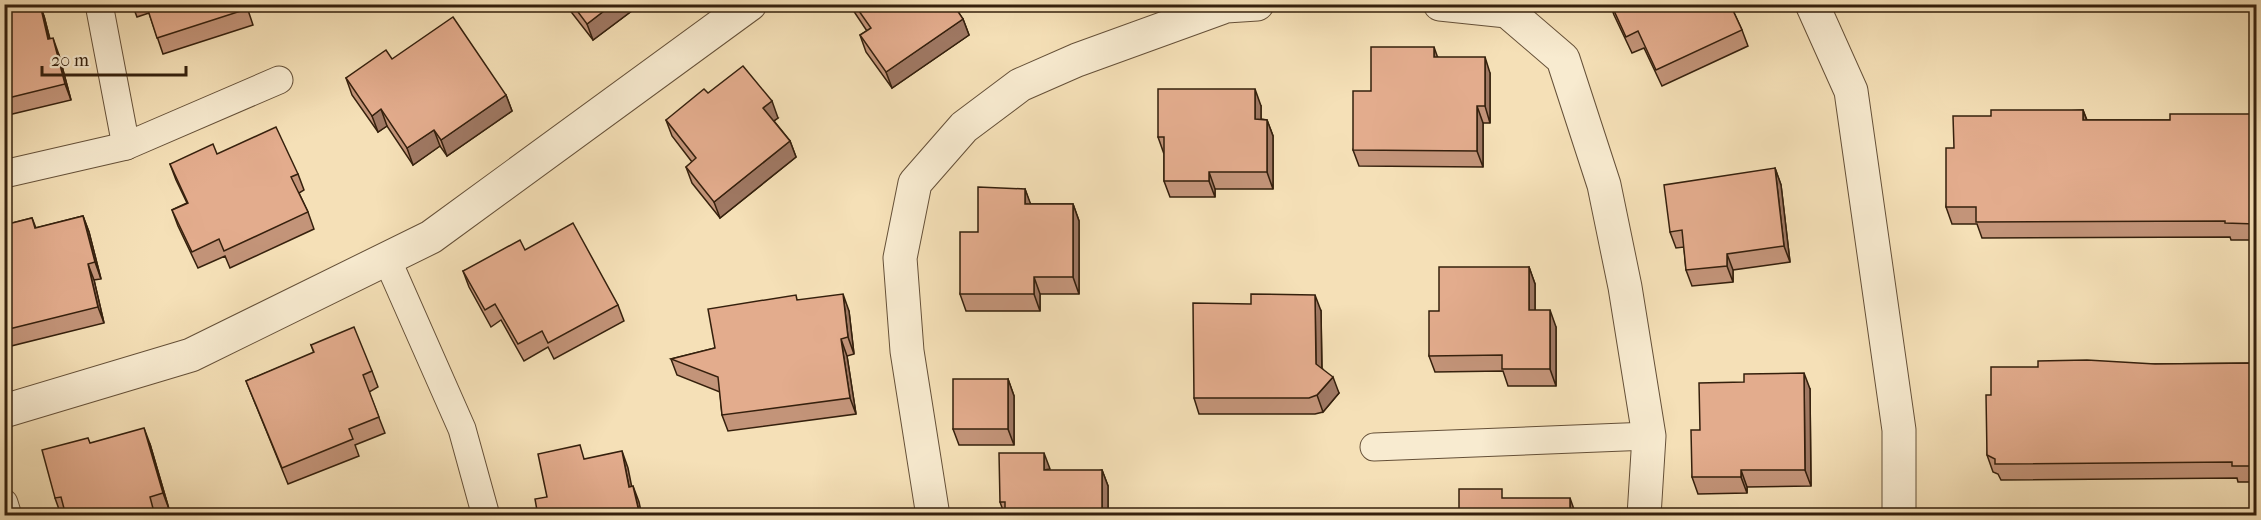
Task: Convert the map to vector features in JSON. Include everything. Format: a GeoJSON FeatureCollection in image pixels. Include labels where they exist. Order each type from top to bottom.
{"type":"FeatureCollection","features":[{"type":"Feature","properties":{"kind":"street"},"geometry":{"type":"LineString","coordinates":[[4,411],[191,355],[431,237],[750,4]]}},
{"type":"Feature","properties":{"kind":"street"},"geometry":{"type":"LineString","coordinates":[[1440,4],[1507,11],[1563,59],[1604,185],[1626,288],[1649,436],[1644,516]]}},
{"type":"Feature","properties":{"kind":"street"},"geometry":{"type":"LineString","coordinates":[[1812,4],[1851,92],[1899,430],[1899,516]]}},
{"type":"Feature","properties":{"kind":"street"},"geometry":{"type":"LineString","coordinates":[[933,516],[907,351],[900,258],[915,183],[964,126],[1020,85],[1077,60],[1236,5]]}},
{"type":"Feature","properties":{"kind":"lane"},"geometry":{"type":"LineString","coordinates":[[99,4],[126,146]]}},
{"type":"Feature","properties":{"kind":"lane"},"geometry":{"type":"LineString","coordinates":[[4,174],[126,146],[279,80]]}},
{"type":"Feature","properties":{"kind":"lane"},"geometry":{"type":"LineString","coordinates":[[387,259],[462,429],[486,516]]}},
{"type":"Feature","properties":{"kind":"lane"},"geometry":{"type":"LineString","coordinates":[[1374,447],[1649,436]]}},
{"type":"Feature","properties":{"kind":"lane"},"geometry":{"type":"LineString","coordinates":[[4,503],[8,516]]}},
{"type":"Feature","properties":{"kind":"building"},"geometry":{"type":"Polygon","coordinates":[[[17,4],[40,4],[48,39],[53,38],[65,84],[4,99],[4,8],[17,4]]]}},
{"type":"Feature","properties":{"kind":"building"},"geometry":{"type":"Polygon","coordinates":[[[146,4],[246,4],[247,9],[157,38],[146,4]]]}},
{"type":"Feature","properties":{"kind":"building"},"geometry":{"type":"Polygon","coordinates":[[[572,4],[613,4],[587,24],[572,4]]]}},
{"type":"Feature","properties":{"kind":"building"},"geometry":{"type":"Polygon","coordinates":[[[854,4],[953,4],[963,19],[886,72],[860,35],[871,28],[854,4]]]}},
{"type":"Feature","properties":{"kind":"building"},"geometry":{"type":"Polygon","coordinates":[[[1611,4],[1730,4],[1742,30],[1656,70],[1638,31],[1626,37],[1611,4]]]}},
{"type":"Feature","properties":{"kind":"building"},"geometry":{"type":"Polygon","coordinates":[[[453,17],[506,95],[441,140],[434,130],[407,148],[381,109],[372,116],[346,78],[386,50],[392,59],[453,17]]]}},
{"type":"Feature","properties":{"kind":"building"},"geometry":{"type":"Polygon","coordinates":[[[1371,47],[1434,47],[1434,57],[1485,57],[1485,106],[1477,106],[1477,151],[1353,150],[1353,91],[1371,91],[1371,47]]]}},
{"type":"Feature","properties":{"kind":"building"},"geometry":{"type":"Polygon","coordinates":[[[743,66],[772,101],[763,108],[790,141],[714,202],[686,167],[696,158],[666,120],[704,89],[708,93],[743,66]]]}},
{"type":"Feature","properties":{"kind":"building"},"geometry":{"type":"Polygon","coordinates":[[[1158,89],[1255,89],[1255,119],[1267,120],[1267,172],[1209,172],[1209,181],[1164,181],[1164,137],[1158,137],[1158,89]]]}},
{"type":"Feature","properties":{"kind":"building"},"geometry":{"type":"Polygon","coordinates":[[[1991,110],[2083,110],[2083,120],[2170,120],[2170,114],[2256,114],[2256,224],[2225,223],[2225,221],[1976,222],[1976,207],[1946,207],[1946,148],[1954,148],[1953,116],[1991,116],[1991,110]]]}},
{"type":"Feature","properties":{"kind":"building"},"geometry":{"type":"Polygon","coordinates":[[[276,127],[298,174],[291,177],[308,212],[224,251],[219,239],[192,252],[172,210],[188,203],[170,164],[213,144],[217,154],[276,127]]]}},
{"type":"Feature","properties":{"kind":"building"},"geometry":{"type":"Polygon","coordinates":[[[1775,168],[1784,246],[1727,254],[1727,266],[1686,270],[1682,230],[1670,232],[1664,185],[1775,168]]]}},
{"type":"Feature","properties":{"kind":"building"},"geometry":{"type":"Polygon","coordinates":[[[978,187],[1025,189],[1025,204],[1073,204],[1073,277],[1034,277],[1034,294],[960,294],[960,232],[978,232],[978,187]]]}},
{"type":"Feature","properties":{"kind":"building"},"geometry":{"type":"Polygon","coordinates":[[[83,216],[95,262],[88,264],[98,307],[5,330],[4,225],[32,218],[35,228],[83,216]]]}},
{"type":"Feature","properties":{"kind":"building"},"geometry":{"type":"Polygon","coordinates":[[[573,223],[618,305],[548,343],[542,331],[518,344],[495,304],[485,310],[463,271],[520,240],[525,250],[573,223]]]}},
{"type":"Feature","properties":{"kind":"building"},"geometry":{"type":"Polygon","coordinates":[[[1439,267],[1529,267],[1529,310],[1550,310],[1550,369],[1502,369],[1502,355],[1429,356],[1429,311],[1439,311],[1439,267]]]}},
{"type":"Feature","properties":{"kind":"building"},"geometry":{"type":"Polygon","coordinates":[[[843,294],[848,337],[841,339],[850,398],[722,415],[718,377],[671,359],[715,348],[708,309],[796,295],[797,300],[843,294]]]}},
{"type":"Feature","properties":{"kind":"building"},"geometry":{"type":"Polygon","coordinates":[[[1251,294],[1315,295],[1316,364],[1333,377],[1317,395],[1309,398],[1194,398],[1193,303],[1251,304],[1251,294]]]}},
{"type":"Feature","properties":{"kind":"building"},"geometry":{"type":"Polygon","coordinates":[[[354,327],[372,371],[363,375],[379,417],[349,429],[353,439],[282,468],[246,381],[314,352],[311,345],[354,327]]]}},
{"type":"Feature","properties":{"kind":"building"},"geometry":{"type":"Polygon","coordinates":[[[2087,360],[2155,364],[2256,363],[2256,466],[2232,466],[2232,462],[1995,464],[1995,459],[1987,455],[1986,395],[1991,395],[1991,367],[2038,367],[2038,361],[2087,360]]]}},
{"type":"Feature","properties":{"kind":"building"},"geometry":{"type":"Polygon","coordinates":[[[1804,373],[1805,470],[1741,470],[1741,477],[1692,477],[1691,430],[1700,430],[1699,383],[1744,382],[1744,374],[1804,373]]]}},
{"type":"Feature","properties":{"kind":"building"},"geometry":{"type":"Polygon","coordinates":[[[953,379],[1008,379],[1008,429],[953,429],[953,379]]]}},
{"type":"Feature","properties":{"kind":"building"},"geometry":{"type":"Polygon","coordinates":[[[144,428],[163,493],[150,497],[155,516],[66,516],[61,497],[55,498],[42,450],[88,438],[90,443],[144,428]]]}},
{"type":"Feature","properties":{"kind":"building"},"geometry":{"type":"Polygon","coordinates":[[[580,445],[584,459],[622,451],[629,487],[633,486],[640,516],[538,516],[535,499],[547,497],[538,454],[580,445]]]}},
{"type":"Feature","properties":{"kind":"building"},"geometry":{"type":"Polygon","coordinates":[[[999,453],[1044,453],[1044,470],[1102,470],[1102,516],[1005,516],[1005,502],[1000,502],[999,453]]]}},
{"type":"Feature","properties":{"kind":"building"},"geometry":{"type":"Polygon","coordinates":[[[1459,489],[1502,489],[1502,498],[1570,498],[1570,516],[1459,516],[1459,489]]]}},
{"type":"Feature","properties":{"kind":"building"},"geometry":{"type":"Polygon","coordinates":[[[1298,510],[1298,516],[1171,516],[1171,511],[1298,510]]]}},
{"type":"Feature","properties":{"kind":"building"},"geometry":{"type":"Polygon","coordinates":[[[818,513],[867,513],[867,516],[818,516],[818,513]]]}}]}
